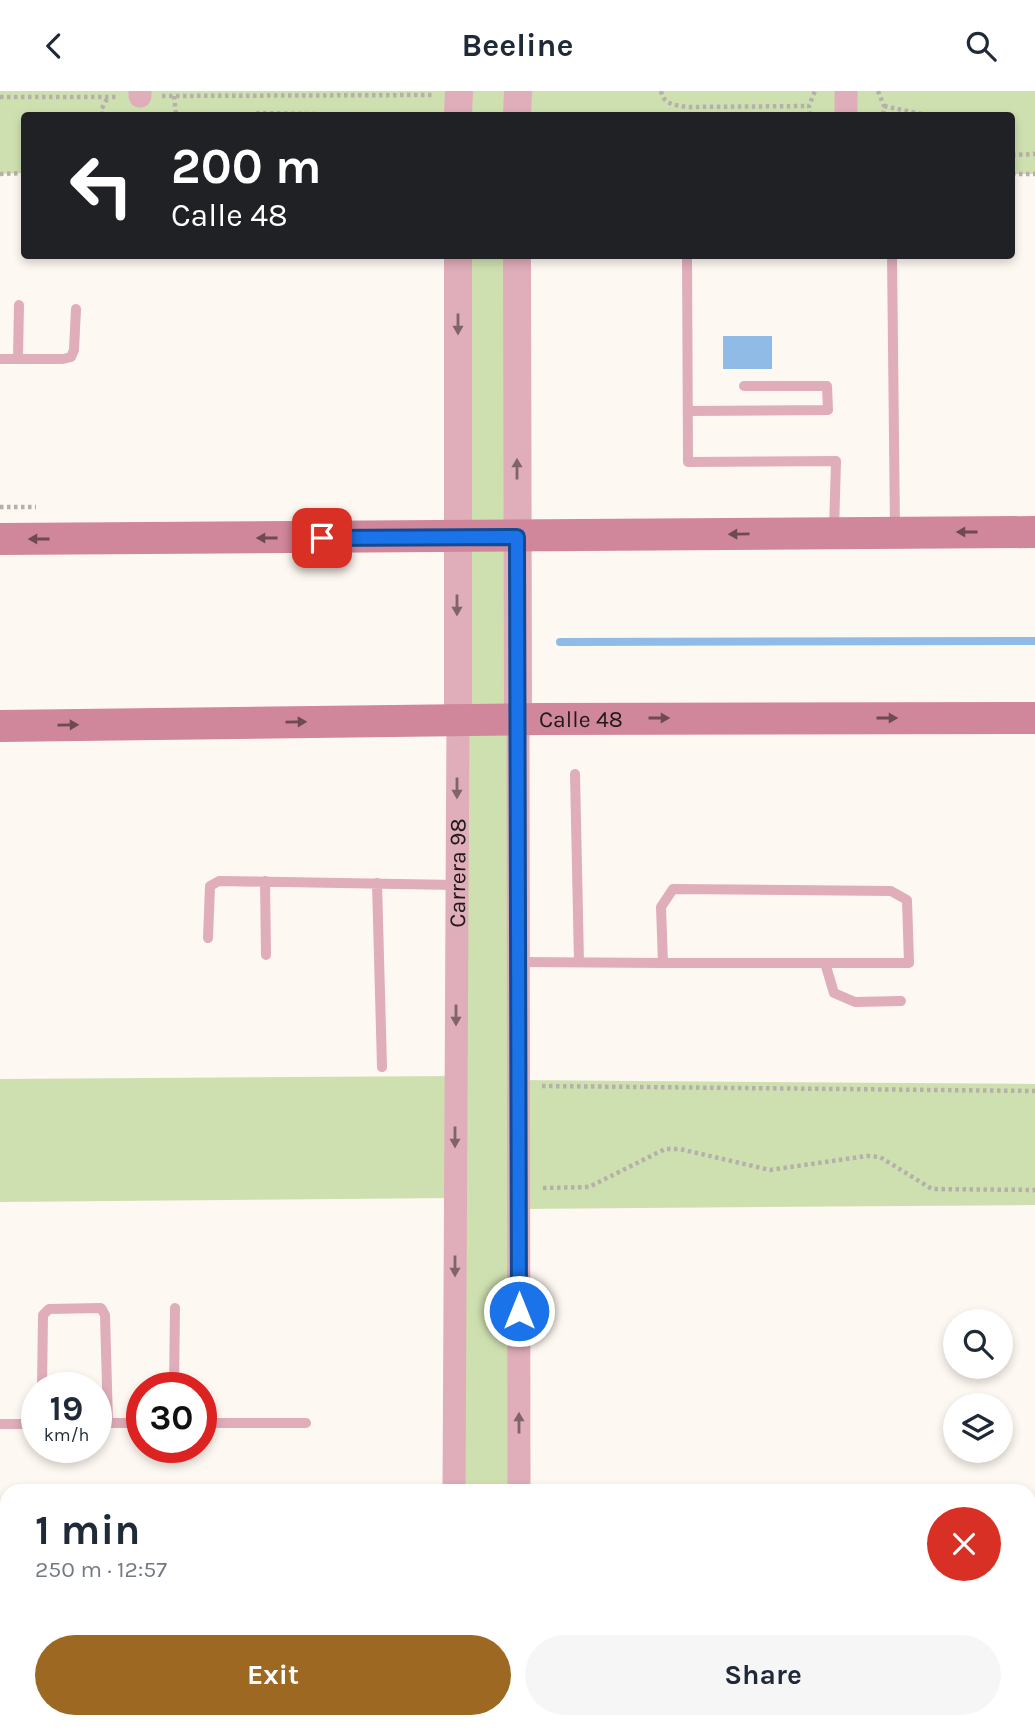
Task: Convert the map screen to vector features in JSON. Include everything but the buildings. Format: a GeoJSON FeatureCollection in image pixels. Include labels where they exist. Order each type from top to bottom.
{"type":"FeatureCollection","features":[{"type":"Feature","properties":{"kind":"main road"},"geometry":{"type":"LineString","coordinates":[[0,540],[1035,532]]}},
{"type":"Feature","properties":{"kind":"main road","name":"Calle 48"},"geometry":{"type":"LineString","coordinates":[[0,726],[458,719],[1035,718]]}},
{"type":"Feature","properties":{"kind":"street"},"geometry":{"type":"LineString","coordinates":[[517,112],[518,91]]}},
{"type":"Feature","properties":{"kind":"street","name":"Carrera 98"},"geometry":{"type":"LineString","coordinates":[[454,1484],[458,259]]}},
{"type":"Feature","properties":{"kind":"street"},"geometry":{"type":"LineString","coordinates":[[517,259],[519,1484]]}},
{"type":"Feature","properties":{"kind":"lane"},"geometry":{"type":"LineString","coordinates":[[687,259],[688,462],[835,461],[834,533]]}},
{"type":"Feature","properties":{"kind":"lane"},"geometry":{"type":"LineString","coordinates":[[892,259],[895,532]]}},
{"type":"Feature","properties":{"kind":"lane"},"geometry":{"type":"LineString","coordinates":[[18,358],[19,305]]}},
{"type":"Feature","properties":{"kind":"lane"},"geometry":{"type":"LineString","coordinates":[[0,359],[71,357],[74,350],[76,309]]}},
{"type":"Feature","properties":{"kind":"lane"},"geometry":{"type":"LineString","coordinates":[[688,411],[828,410],[827,386],[744,386]]}},
{"type":"Feature","properties":{"kind":"lane"},"geometry":{"type":"LineString","coordinates":[[575,774],[579,963]]}},
{"type":"Feature","properties":{"kind":"lane"},"geometry":{"type":"LineString","coordinates":[[208,938],[210,886],[219,881],[456,885]]}},
{"type":"Feature","properties":{"kind":"lane"},"geometry":{"type":"LineString","coordinates":[[265,881],[266,955]]}},
{"type":"Feature","properties":{"kind":"lane"},"geometry":{"type":"LineString","coordinates":[[377,883],[382,1067]]}},
{"type":"Feature","properties":{"kind":"lane"},"geometry":{"type":"LineString","coordinates":[[518,962],[579,963],[663,963],[909,963],[907,901],[891,891],[673,889],[662,907],[663,963]]}},
{"type":"Feature","properties":{"kind":"lane"},"geometry":{"type":"LineString","coordinates":[[825,963],[834,993],[855,1002],[901,1001]]}},
{"type":"Feature","properties":{"kind":"lane"},"geometry":{"type":"LineString","coordinates":[[42,1372],[43,1315],[49,1309],[101,1308],[105,1315],[103,1372]]}},
{"type":"Feature","properties":{"kind":"lane"},"geometry":{"type":"LineString","coordinates":[[174,1372],[175,1308]]}},
{"type":"Feature","properties":{"kind":"lane"},"geometry":{"type":"LineString","coordinates":[[217,1423],[306,1423]]}},
{"type":"Feature","properties":{"kind":"lane"},"geometry":{"type":"LineString","coordinates":[[0,1424],[21,1424]]}},
{"type":"Feature","properties":{"kind":"path"},"geometry":{"type":"LineString","coordinates":[[661,91],[669,104],[687,107],[809,106]]}},
{"type":"Feature","properties":{"kind":"path"},"geometry":{"type":"LineString","coordinates":[[810,112],[809,106],[815,91]]}},
{"type":"Feature","properties":{"kind":"path"},"geometry":{"type":"LineString","coordinates":[[878,91],[884,106],[883,112]]}},
{"type":"Feature","properties":{"kind":"path"},"geometry":{"type":"LineString","coordinates":[[0,97],[108,97],[140,94],[459,100]]}},
{"type":"Feature","properties":{"kind":"path"},"geometry":{"type":"LineString","coordinates":[[174,96],[176,112]]}},
{"type":"Feature","properties":{"kind":"path"},"geometry":{"type":"LineString","coordinates":[[101,112],[108,97]]}},
{"type":"Feature","properties":{"kind":"path"},"geometry":{"type":"LineString","coordinates":[[884,106],[912,112]]}},
{"type":"Feature","properties":{"kind":"path"},"geometry":{"type":"LineString","coordinates":[[1015,155],[1035,154]]}},
{"type":"Feature","properties":{"kind":"path"},"geometry":{"type":"LineString","coordinates":[[0,174],[21,173]]}},
{"type":"Feature","properties":{"kind":"path"},"geometry":{"type":"LineString","coordinates":[[1015,174],[1035,174]]}},
{"type":"Feature","properties":{"kind":"path"},"geometry":{"type":"LineString","coordinates":[[541,1086],[1035,1091]]}},
{"type":"Feature","properties":{"kind":"path"},"geometry":{"type":"LineString","coordinates":[[541,1188],[589,1187],[665,1149],[680,1149],[770,1170],[867,1156],[880,1157],[932,1189],[1035,1190]]}},
{"type":"Feature","properties":{"kind":"green space"},"geometry":{"type":"Polygon","coordinates":[[[0,91],[1035,91],[1035,174],[1015,174],[1015,112],[21,112],[21,173],[0,174],[0,91]]]}},
{"type":"Feature","properties":{"kind":"green space"},"geometry":{"type":"Polygon","coordinates":[[[458,259],[517,259],[518,1080],[1035,1084],[1035,1205],[519,1209],[519,1484],[454,1484],[455,1198],[0,1202],[0,1079],[455,1076],[458,259]]]}},
{"type":"Feature","properties":{"kind":"water"},"geometry":{"type":"Polygon","coordinates":[[[723,336],[772,336],[772,369],[723,369],[723,336]]]}},
{"type":"Feature","properties":{"kind":"waterway"},"geometry":{"type":"LineString","coordinates":[[560,642],[1035,641]]}},
{"type":"Feature","properties":{"kind":"route"},"geometry":{"type":"LineString","coordinates":[[322,538],[517,537],[519,1311]]}}]}
